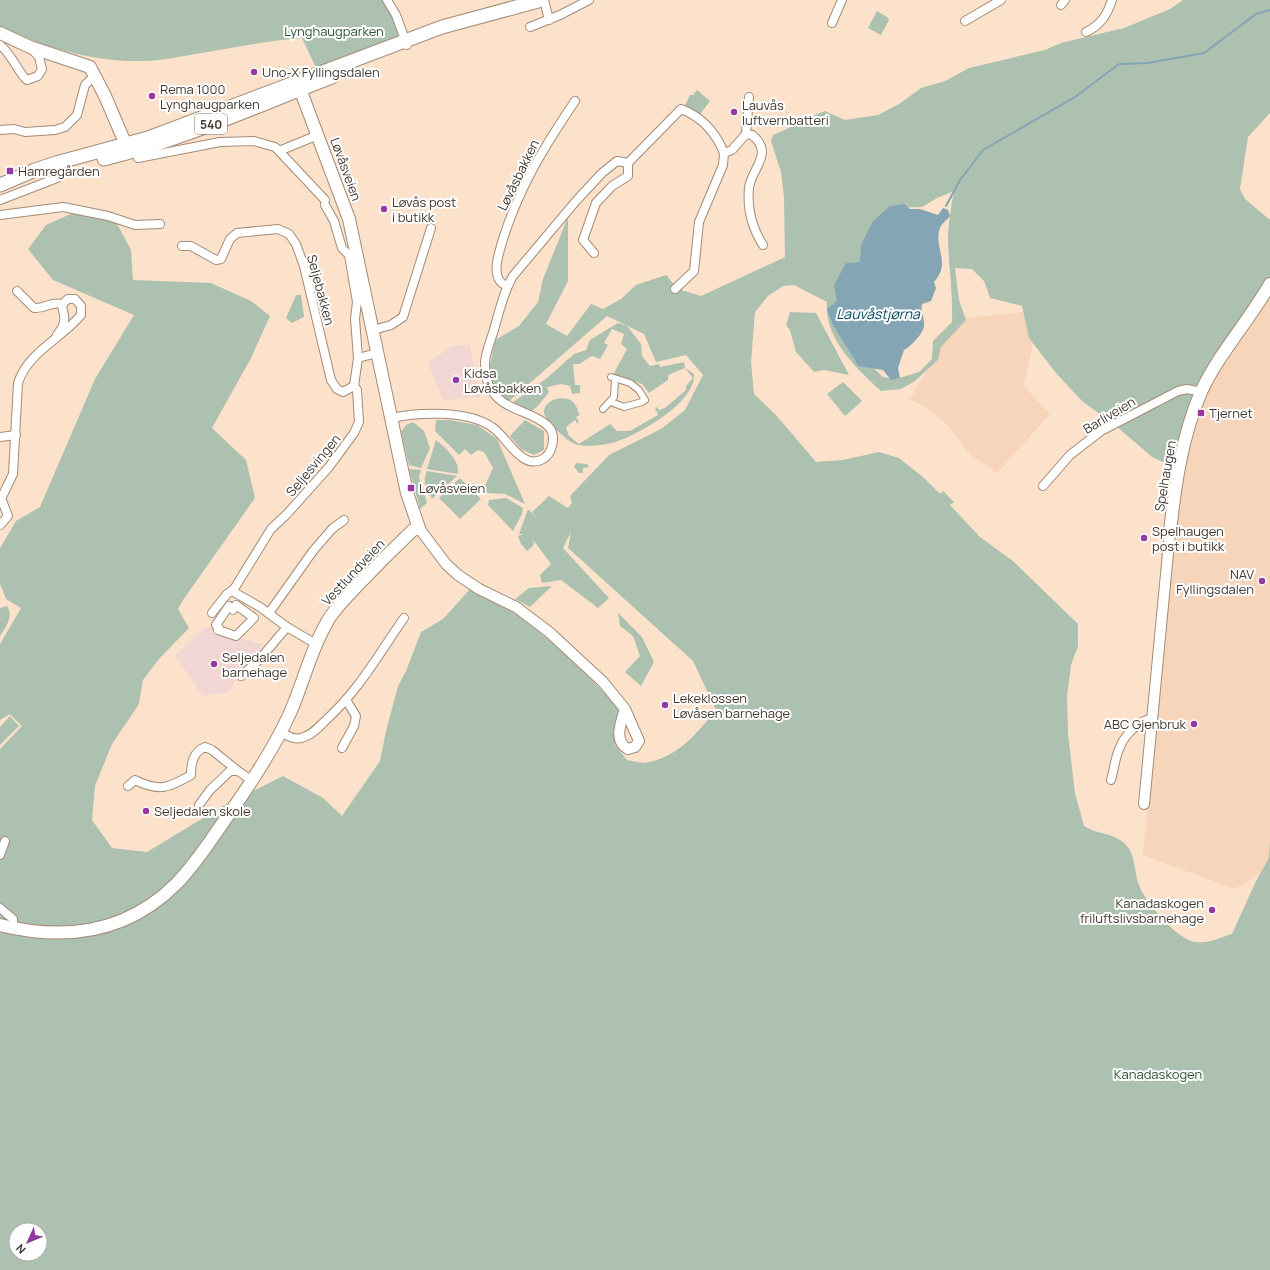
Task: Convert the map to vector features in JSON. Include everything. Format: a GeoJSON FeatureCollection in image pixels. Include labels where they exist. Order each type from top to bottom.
{"type":"FeatureCollection","features":[{"type":"Feature","properties":{"kind":"main road","name":"540"},"geometry":{"type":"LineString","coordinates":[[0,192],[37,177],[131,152],[148,138],[297,88],[442,27],[543,0]]}},
{"type":"Feature","properties":{"kind":"main road"},"geometry":{"type":"LineString","coordinates":[[0,33],[30,47],[90,67],[96,75],[131,152]]}},
{"type":"Feature","properties":{"kind":"main road","name":"Løvåsveien"},"geometry":{"type":"LineString","coordinates":[[297,88],[318,135],[349,218],[407,493],[419,528]]}},
{"type":"Feature","properties":{"kind":"main road","name":"540"},"geometry":{"type":"LineString","coordinates":[[0,185],[35,170],[131,152]]}},
{"type":"Feature","properties":{"kind":"main road","name":"Spelhaugen"},"geometry":{"type":"LineString","coordinates":[[1170,532],[1181,456],[1202,392],[1270,284]]}},
{"type":"Feature","properties":{"kind":"main road","name":"Vestlundveien"},"geometry":{"type":"LineString","coordinates":[[0,925],[48,934],[86,931],[122,921],[149,906],[163,896],[188,870],[252,780],[281,732],[326,622],[342,601],[403,539],[413,530],[419,528]]}},
{"type":"Feature","properties":{"kind":"street"},"geometry":{"type":"LineString","coordinates":[[387,0],[396,15],[406,43]]}},
{"type":"Feature","properties":{"kind":"street"},"geometry":{"type":"LineString","coordinates":[[543,0],[549,20]]}},
{"type":"Feature","properties":{"kind":"street"},"geometry":{"type":"LineString","coordinates":[[530,27],[549,20],[589,0]]}},
{"type":"Feature","properties":{"kind":"street"},"geometry":{"type":"LineString","coordinates":[[832,23],[842,0]]}},
{"type":"Feature","properties":{"kind":"street"},"geometry":{"type":"LineString","coordinates":[[965,21],[1001,0]]}},
{"type":"Feature","properties":{"kind":"street"},"geometry":{"type":"LineString","coordinates":[[1086,32],[1096,27],[1102,21],[1112,0]]}},
{"type":"Feature","properties":{"kind":"street"},"geometry":{"type":"LineString","coordinates":[[0,45],[14,60],[24,79],[27,80],[38,76],[42,68],[39,57],[30,47]]}},
{"type":"Feature","properties":{"kind":"street"},"geometry":{"type":"LineString","coordinates":[[0,130],[14,129],[25,132],[55,130],[65,127],[77,116],[85,85],[96,75]]}},
{"type":"Feature","properties":{"kind":"street"},"geometry":{"type":"LineString","coordinates":[[724,153],[732,150],[746,134],[749,97]]}},
{"type":"Feature","properties":{"kind":"street","name":"Løvåsbakken"},"geometry":{"type":"LineString","coordinates":[[507,286],[500,281],[497,272],[498,256],[514,206],[535,163],[575,101]]}},
{"type":"Feature","properties":{"kind":"street"},"geometry":{"type":"LineString","coordinates":[[594,253],[583,240],[593,208],[612,186],[628,176],[628,163],[681,109],[692,115],[711,130],[724,153],[723,165],[699,222],[694,271],[675,289]]}},
{"type":"Feature","properties":{"kind":"street"},"geometry":{"type":"LineString","coordinates":[[746,134],[756,138],[761,146],[762,155],[750,180],[749,196],[751,221],[762,245]]}},
{"type":"Feature","properties":{"kind":"street","name":"Løvåsveien"},"geometry":{"type":"LineString","coordinates":[[279,151],[318,135]]}},
{"type":"Feature","properties":{"kind":"street"},"geometry":{"type":"LineString","coordinates":[[131,152],[156,155],[186,147],[220,142],[254,141],[274,147],[279,151],[325,202],[334,221],[342,248],[349,255],[357,302],[355,319],[358,358],[377,353]]}},
{"type":"Feature","properties":{"kind":"street"},"geometry":{"type":"LineString","coordinates":[[391,418],[443,415],[467,417],[479,420],[492,427],[508,440],[515,452],[525,460],[535,462],[546,456],[552,446],[552,434],[550,428],[500,400],[487,381],[485,370],[487,355],[507,286],[518,270],[596,179],[617,161],[628,163]]}},
{"type":"Feature","properties":{"kind":"street"},"geometry":{"type":"LineString","coordinates":[[0,200],[57,178]]}},
{"type":"Feature","properties":{"kind":"street"},"geometry":{"type":"LineString","coordinates":[[0,215],[63,207],[108,216],[135,225],[160,224]]}},
{"type":"Feature","properties":{"kind":"street"},"geometry":{"type":"LineString","coordinates":[[373,330],[391,325],[403,318],[431,228]]}},
{"type":"Feature","properties":{"kind":"street","name":"Seljebakken"},"geometry":{"type":"LineString","coordinates":[[182,246],[191,246],[216,260],[223,256],[230,238],[237,233],[278,229],[289,234],[296,244],[304,266],[331,380],[337,389],[343,392],[354,386]]}},
{"type":"Feature","properties":{"kind":"street"},"geometry":{"type":"LineString","coordinates":[[17,291],[34,308],[42,308],[55,302],[62,304]]}},
{"type":"Feature","properties":{"kind":"street"},"geometry":{"type":"LineString","coordinates":[[0,525],[8,516],[1,500],[13,474],[18,383],[26,367],[57,336],[71,325],[82,311],[81,306],[75,299],[68,299],[62,304],[61,307],[64,323],[57,336]]}},
{"type":"Feature","properties":{"kind":"street","name":"Seljesvingen"},"geometry":{"type":"LineString","coordinates":[[212,612],[232,590],[271,529],[287,514],[329,467],[354,432],[359,422],[357,390],[354,386],[358,358]]}},
{"type":"Feature","properties":{"kind":"street"},"geometry":{"type":"LineString","coordinates":[[603,410],[611,402],[615,393],[613,379],[630,383],[639,390],[644,401],[624,407],[611,402]]}},
{"type":"Feature","properties":{"kind":"street","name":"Barliveien"},"geometry":{"type":"LineString","coordinates":[[1043,486],[1070,456],[1101,431],[1178,391],[1187,389],[1202,392]]}},
{"type":"Feature","properties":{"kind":"street"},"geometry":{"type":"LineString","coordinates":[[0,437],[16,435]]}},
{"type":"Feature","properties":{"kind":"street"},"geometry":{"type":"LineString","coordinates":[[269,613],[313,551],[332,529],[344,520]]}},
{"type":"Feature","properties":{"kind":"street","name":"Løvåsveien"},"geometry":{"type":"LineString","coordinates":[[419,528],[446,564],[479,589],[516,607],[549,632],[603,682],[625,709]]}},
{"type":"Feature","properties":{"kind":"street","name":"Spelhaugen"},"geometry":{"type":"LineString","coordinates":[[1144,804],[1170,532]]}},
{"type":"Feature","properties":{"kind":"street"},"geometry":{"type":"LineString","coordinates":[[232,590],[269,613],[287,627],[316,644]]}},
{"type":"Feature","properties":{"kind":"street"},"geometry":{"type":"LineString","coordinates":[[236,605],[254,618],[236,636],[218,630],[216,625],[229,606],[233,610],[236,605]]}},
{"type":"Feature","properties":{"kind":"street"},"geometry":{"type":"LineString","coordinates":[[281,732],[293,738],[300,738],[308,735],[346,700],[372,668],[404,618]]}},
{"type":"Feature","properties":{"kind":"street"},"geometry":{"type":"LineString","coordinates":[[241,676],[256,663],[287,627]]}},
{"type":"Feature","properties":{"kind":"street"},"geometry":{"type":"LineString","coordinates":[[342,748],[354,726],[356,716],[346,700]]}},
{"type":"Feature","properties":{"kind":"street"},"geometry":{"type":"LineString","coordinates":[[1111,780],[1119,747],[1122,742],[1136,726],[1148,719],[1152,719]]}},
{"type":"Feature","properties":{"kind":"street"},"geometry":{"type":"LineString","coordinates":[[128,786],[135,780],[149,787],[163,788],[176,784],[191,775],[194,756],[205,747],[212,750],[252,780]]}},
{"type":"Feature","properties":{"kind":"street"},"geometry":{"type":"LineString","coordinates":[[199,805],[224,776],[230,771],[238,771]]}},
{"type":"Feature","properties":{"kind":"street"},"geometry":{"type":"LineString","coordinates":[[0,855],[5,841]]}},
{"type":"Feature","properties":{"kind":"street"},"geometry":{"type":"LineString","coordinates":[[0,908],[13,919],[13,928]]}},
{"type":"Feature","properties":{"kind":"shaded area"},"geometry":{"type":"Polygon","coordinates":[[[1270,292],[1270,867],[1235,889],[1143,855],[1171,557],[1183,474],[1208,383],[1270,292]]]}},
{"type":"Feature","properties":{"kind":"shaded area"},"geometry":{"type":"Polygon","coordinates":[[[1040,310],[1024,386],[1050,414],[997,473],[972,456],[948,426],[927,408],[910,399],[958,319],[1040,310]]]}},
{"type":"Feature","properties":{"kind":"shaded area","name":"Kidsa Løvåsbakken"},"geometry":{"type":"Polygon","coordinates":[[[470,345],[480,397],[443,400],[428,363],[450,347],[470,345]]]}},
{"type":"Feature","properties":{"kind":"shaded area","name":"Seljedalen barnehage"},"geometry":{"type":"Polygon","coordinates":[[[215,625],[234,641],[240,641],[241,638],[264,645],[253,659],[242,669],[228,693],[203,696],[175,656],[204,628],[210,628],[215,625]]]}},
{"type":"Feature","properties":{"kind":"green space","name":"Lynghaugparken"},"geometry":{"type":"Polygon","coordinates":[[[0,0],[387,0],[405,40],[316,68],[302,38],[252,44],[157,60],[123,61],[69,52],[34,41],[0,27],[0,0]]]}},
{"type":"Feature","properties":{"kind":"green space","name":"Kanadaskogen"},"geometry":{"type":"Polygon","coordinates":[[[1183,0],[1270,0],[1270,113],[1248,137],[1240,189],[1245,199],[1270,220],[1270,280],[1203,382],[1178,439],[1174,467],[1152,457],[1116,426],[1082,401],[1056,373],[1029,338],[1022,306],[990,298],[984,281],[972,269],[955,268],[959,300],[966,320],[941,347],[938,360],[915,381],[901,389],[881,391],[852,362],[836,340],[827,316],[827,302],[794,285],[783,286],[768,296],[755,312],[751,362],[754,394],[776,415],[816,462],[843,460],[879,452],[899,458],[924,478],[940,494],[943,491],[954,502],[950,505],[980,537],[1013,561],[1078,624],[1078,646],[1071,665],[1067,696],[1068,734],[1075,793],[1084,826],[1094,831],[1115,837],[1128,847],[1133,857],[1137,880],[1142,892],[1163,920],[1180,935],[1189,940],[1201,942],[1210,941],[1232,934],[1256,881],[1269,858],[1270,841],[1270,1270],[0,1270],[0,749],[22,726],[10,714],[0,720],[0,644],[21,608],[6,599],[0,584],[0,548],[16,521],[40,507],[95,379],[134,315],[53,280],[28,249],[46,225],[73,213],[77,206],[111,212],[131,250],[133,280],[211,283],[251,301],[270,316],[251,358],[212,428],[246,460],[255,498],[183,600],[178,609],[189,628],[159,659],[143,680],[139,704],[112,744],[95,786],[92,820],[112,848],[147,852],[223,806],[283,776],[323,798],[342,816],[380,761],[398,686],[406,671],[421,632],[443,619],[470,589],[503,606],[538,631],[593,681],[619,707],[615,745],[627,760],[646,763],[660,759],[679,749],[695,735],[716,710],[693,661],[568,548],[571,532],[563,548],[609,598],[598,608],[561,580],[542,583],[540,575],[551,564],[531,537],[534,542],[533,546],[527,551],[521,544],[518,536],[523,534],[519,534],[528,509],[538,520],[532,512],[549,496],[568,508],[572,503],[570,496],[609,455],[661,429],[685,410],[703,375],[686,355],[656,362],[644,334],[607,316],[508,402],[487,381],[495,340],[519,326],[538,302],[543,279],[568,217],[568,281],[546,324],[567,336],[591,304],[603,309],[621,299],[636,285],[666,275],[678,289],[701,296],[785,257],[784,197],[781,172],[771,141],[773,135],[825,111],[845,120],[878,115],[899,104],[921,88],[945,81],[969,68],[1045,50],[1061,43],[1124,28],[1170,9],[1183,0]],[[954,191],[937,198],[922,207],[893,208],[850,346],[883,377],[896,379],[919,372],[932,359],[933,341],[952,322],[948,241],[949,222],[954,191]]]}},
{"type":"Feature","properties":{"kind":"green space"},"geometry":{"type":"Polygon","coordinates":[[[877,11],[889,20],[881,35],[868,28],[877,11]]]}},
{"type":"Feature","properties":{"kind":"green space"},"geometry":{"type":"Polygon","coordinates":[[[697,90],[710,101],[698,117],[685,105],[690,95],[693,95],[697,90]]]}},
{"type":"Feature","properties":{"kind":"green space"},"geometry":{"type":"Polygon","coordinates":[[[296,295],[301,295],[304,317],[292,323],[286,318],[296,295]]]}},
{"type":"Feature","properties":{"kind":"green space"},"geometry":{"type":"Polygon","coordinates":[[[790,312],[816,313],[849,375],[824,370],[814,372],[796,352],[790,330],[786,325],[790,312]]]}},
{"type":"Feature","properties":{"kind":"green space"},"geometry":{"type":"Polygon","coordinates":[[[618,323],[627,326],[641,344],[642,356],[650,366],[659,364],[660,367],[684,362],[685,368],[668,375],[668,380],[649,393],[642,384],[613,375],[627,349],[621,344],[624,334],[612,329],[604,343],[608,345],[600,359],[592,356],[579,364],[573,364],[575,385],[580,385],[580,393],[572,394],[570,386],[561,384],[547,387],[549,392],[537,407],[530,412],[512,403],[547,378],[574,354],[586,350],[590,340],[618,323]]]}},
{"type":"Feature","properties":{"kind":"green space"},"geometry":{"type":"Polygon","coordinates":[[[685,368],[694,374],[692,385],[686,396],[676,407],[649,426],[612,443],[591,446],[577,445],[559,433],[545,416],[544,411],[546,406],[553,400],[564,398],[573,402],[580,415],[576,417],[579,422],[577,423],[575,420],[566,427],[569,436],[579,444],[610,424],[617,431],[630,431],[658,415],[655,408],[657,407],[659,410],[665,408],[686,390],[686,386],[693,378],[685,368]]]}},
{"type":"Feature","properties":{"kind":"green space"},"geometry":{"type":"Polygon","coordinates":[[[843,382],[862,401],[845,416],[827,394],[843,382]]]}},
{"type":"Feature","properties":{"kind":"green space"},"geometry":{"type":"Polygon","coordinates":[[[436,420],[450,420],[477,425],[497,439],[525,504],[505,494],[487,493],[483,490],[493,468],[484,452],[478,450],[471,455],[465,449],[459,455],[435,431],[436,420]]]}},
{"type":"Feature","properties":{"kind":"green space"},"geometry":{"type":"Polygon","coordinates":[[[525,420],[544,431],[544,450],[534,455],[521,449],[510,436],[525,420]]]}},
{"type":"Feature","properties":{"kind":"green space"},"geometry":{"type":"Polygon","coordinates":[[[413,422],[424,431],[430,448],[421,468],[409,465],[401,432],[406,425],[413,422]]]}},
{"type":"Feature","properties":{"kind":"green space"},"geometry":{"type":"Polygon","coordinates":[[[436,440],[455,460],[458,474],[427,469],[436,440]]]}},
{"type":"Feature","properties":{"kind":"green space"},"geometry":{"type":"Polygon","coordinates":[[[576,463],[587,464],[589,467],[583,468],[583,473],[579,473],[574,467],[576,463]]]}},
{"type":"Feature","properties":{"kind":"green space"},"geometry":{"type":"Polygon","coordinates":[[[409,469],[421,470],[419,477],[427,503],[420,509],[409,469]]]}},
{"type":"Feature","properties":{"kind":"green space"},"geometry":{"type":"Polygon","coordinates":[[[427,471],[457,476],[432,499],[425,485],[427,471]]]}},
{"type":"Feature","properties":{"kind":"green space"},"geometry":{"type":"Polygon","coordinates":[[[460,478],[481,499],[460,519],[439,498],[460,478]]]}},
{"type":"Feature","properties":{"kind":"green space"},"geometry":{"type":"Polygon","coordinates":[[[506,498],[523,508],[522,514],[513,531],[488,505],[489,500],[506,498]]]}},
{"type":"Feature","properties":{"kind":"green space"},"geometry":{"type":"Polygon","coordinates":[[[552,586],[530,607],[515,599],[529,588],[552,586]]]}},
{"type":"Feature","properties":{"kind":"green space"},"geometry":{"type":"Polygon","coordinates":[[[7,606],[10,614],[7,625],[0,636],[0,608],[7,606]]]}},
{"type":"Feature","properties":{"kind":"green space"},"geometry":{"type":"Polygon","coordinates":[[[618,613],[642,637],[654,662],[641,686],[625,672],[640,656],[633,636],[620,626],[618,613]]]}},
{"type":"Feature","properties":{"kind":"green space"},"geometry":{"type":"Polygon","coordinates":[[[10,716],[19,726],[0,745],[0,727],[10,716]]]}},
{"type":"Feature","properties":{"kind":"water","name":"Lauvåstjørna"},"geometry":{"type":"Polygon","coordinates":[[[904,204],[910,209],[920,209],[938,215],[943,208],[948,210],[950,216],[940,228],[938,236],[942,268],[934,282],[936,288],[931,301],[922,304],[924,323],[923,329],[916,340],[904,350],[898,368],[900,378],[891,380],[883,370],[858,366],[833,324],[827,309],[837,301],[834,285],[846,263],[860,262],[861,245],[873,221],[890,206],[904,204]]]}},
{"type":"Feature","properties":{"kind":"waterway"},"geometry":{"type":"LineString","coordinates":[[946,206],[960,180],[983,150],[1075,97],[1119,64],[1148,63],[1204,53],[1256,14],[1270,10]]}},
{"type":"Feature","properties":{"kind":"place","name":"Uno-X Fyllingsdalen"},"geometry":{"type":"Point","coordinates":[254,72]}},
{"type":"Feature","properties":{"kind":"place","name":"Rema 1000 Lynghaugparken"},"geometry":{"type":"Point","coordinates":[152,96]}},
{"type":"Feature","properties":{"kind":"place","name":"Lauvås luftvernbatteri"},"geometry":{"type":"Point","coordinates":[734,112]}},
{"type":"Feature","properties":{"kind":"place","name":"Hamregården"},"geometry":{"type":"Point","coordinates":[10,171]}},
{"type":"Feature","properties":{"kind":"place","name":"Løvås post i butikk"},"geometry":{"type":"Point","coordinates":[384,209]}},
{"type":"Feature","properties":{"kind":"place","name":"Kidsa Løvåsbakken"},"geometry":{"type":"Point","coordinates":[456,380]}},
{"type":"Feature","properties":{"kind":"place","name":"Tjernet"},"geometry":{"type":"Point","coordinates":[1201,413]}},
{"type":"Feature","properties":{"kind":"place","name":"Løvåsveien"},"geometry":{"type":"Point","coordinates":[411,488]}},
{"type":"Feature","properties":{"kind":"place","name":"Spelhaugen post i butikk"},"geometry":{"type":"Point","coordinates":[1144,538]}},
{"type":"Feature","properties":{"kind":"place","name":"NAV Fyllingsdalen"},"geometry":{"type":"Point","coordinates":[1262,581]}},
{"type":"Feature","properties":{"kind":"place","name":"Seljedalen barnehage"},"geometry":{"type":"Point","coordinates":[214,664]}},
{"type":"Feature","properties":{"kind":"place","name":"Lekeklossen Løvåsen barnehage"},"geometry":{"type":"Point","coordinates":[665,705]}},
{"type":"Feature","properties":{"kind":"place","name":"ABC Gjenbruk"},"geometry":{"type":"Point","coordinates":[1194,724]}},
{"type":"Feature","properties":{"kind":"place","name":"Seljedalen skole"},"geometry":{"type":"Point","coordinates":[146,811]}},
{"type":"Feature","properties":{"kind":"place","name":"Kanadaskogen friluftslivsbarnehage"},"geometry":{"type":"Point","coordinates":[1212,910]}}]}
